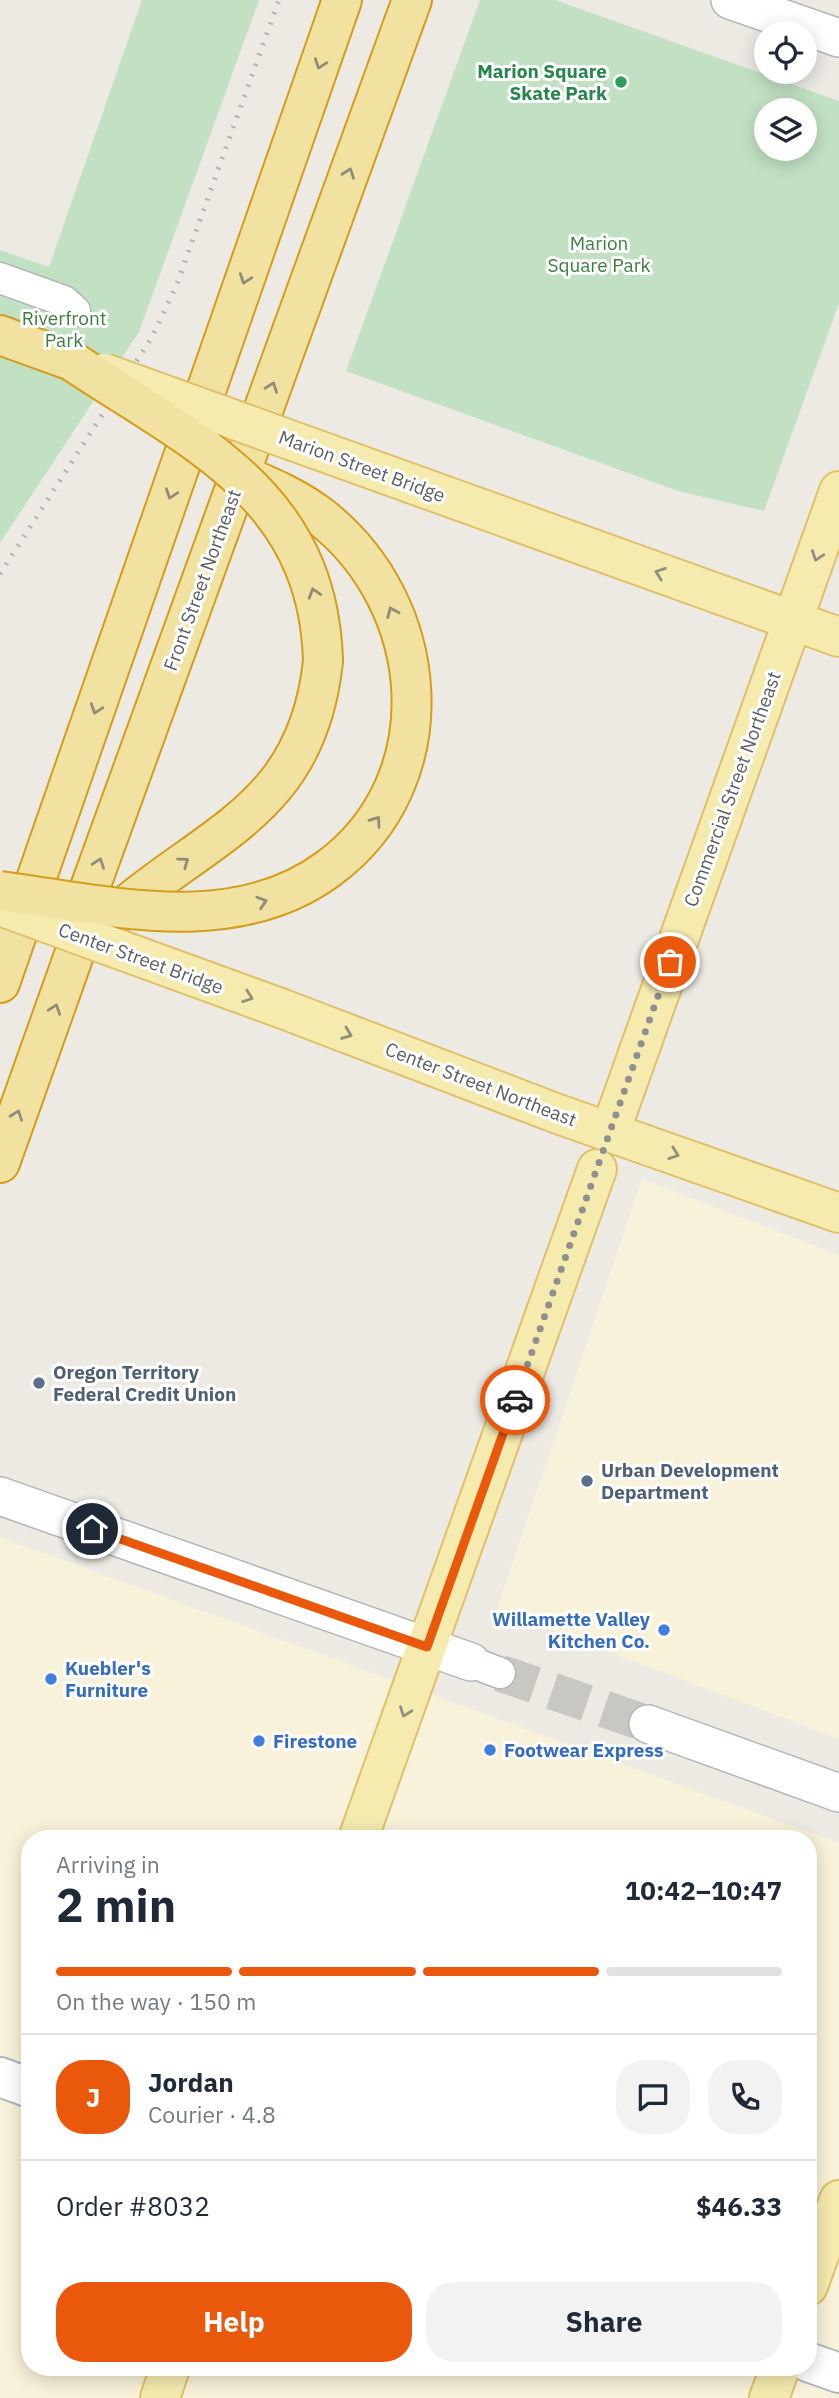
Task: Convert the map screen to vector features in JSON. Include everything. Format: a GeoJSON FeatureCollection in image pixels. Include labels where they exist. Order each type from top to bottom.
{"type":"FeatureCollection","features":[{"type":"Feature","properties":{"kind":"highway"},"geometry":{"type":"LineString","coordinates":[[0,983],[342,0]]}},
{"type":"Feature","properties":{"kind":"highway","name":"Front Street Northeast"},"geometry":{"type":"LineString","coordinates":[[0,1163],[75,952],[88,893],[412,0]]}},
{"type":"Feature","properties":{"kind":"highway","name":"Marion Street Bridge"},"geometry":{"type":"LineString","coordinates":[[0,335],[72,361]]}},
{"type":"Feature","properties":{"kind":"highway"},"geometry":{"type":"LineString","coordinates":[[72,361],[219,460],[269,506],[289,532],[306,566],[318,606],[323,661],[318,698],[308,733],[284,777],[268,797],[251,813],[149,884],[75,952]]}},
{"type":"Feature","properties":{"kind":"highway"},"geometry":{"type":"LineString","coordinates":[[0,891],[149,910],[206,911],[265,901],[297,889],[328,869],[370,829],[394,792],[402,771],[411,725],[407,655],[387,599],[355,550],[321,517],[302,503],[240,474]]}},
{"type":"Feature","properties":{"kind":"main road","name":"Marion Street Bridge"},"geometry":{"type":"LineString","coordinates":[[72,361],[839,637]]}},
{"type":"Feature","properties":{"kind":"main road","name":"Commercial Street Northeast"},"geometry":{"type":"LineString","coordinates":[[361,1830],[839,491]]}},
{"type":"Feature","properties":{"kind":"main road","name":"Center Street Bridge"},"geometry":{"type":"LineString","coordinates":[[0,906],[283,1010]]}},
{"type":"Feature","properties":{"kind":"main road","name":"Center Street Northeast"},"geometry":{"type":"LineString","coordinates":[[283,1010],[610,1132],[839,1213]]}},
{"type":"Feature","properties":{"kind":"main road"},"geometry":{"type":"LineString","coordinates":[[0,2077],[21,2085]]}},
{"type":"Feature","properties":{"kind":"main road"},"geometry":{"type":"LineString","coordinates":[[817,2261],[839,2200]]}},
{"type":"Feature","properties":{"kind":"main road"},"geometry":{"type":"LineString","coordinates":[[817,2365],[839,2373]]}},
{"type":"Feature","properties":{"kind":"main road"},"geometry":{"type":"LineString","coordinates":[[160,2398],[167,2376]]}},
{"type":"Feature","properties":{"kind":"main road"},"geometry":{"type":"LineString","coordinates":[[769,2398],[777,2376]]}},
{"type":"Feature","properties":{"kind":"street"},"geometry":{"type":"LineString","coordinates":[[730,0],[839,38]]}},
{"type":"Feature","properties":{"kind":"street"},"geometry":{"type":"LineString","coordinates":[[0,278],[64,301],[75,311]]}},
{"type":"Feature","properties":{"kind":"street"},"geometry":{"type":"LineString","coordinates":[[0,1496],[486,1668]]}},
{"type":"Feature","properties":{"kind":"street"},"geometry":{"type":"LineString","coordinates":[[648,1724],[839,1793]]}},
{"type":"Feature","properties":{"kind":"shaded area"},"geometry":{"type":"Polygon","coordinates":[[[642,1179],[839,1255],[839,1739],[497,1609],[642,1179]]]}},
{"type":"Feature","properties":{"kind":"shaded area"},"geometry":{"type":"Polygon","coordinates":[[[0,1537],[803,1830],[21,1830],[21,2376],[817,2376],[817,1835],[839,1843],[839,2398],[0,2398],[0,1537]]]}},
{"type":"Feature","properties":{"kind":"green space","name":"Riverfront Park"},"geometry":{"type":"Polygon","coordinates":[[[142,0],[259,0],[139,332],[0,543],[0,250],[49,267],[142,0]]]}},
{"type":"Feature","properties":{"kind":"green space","name":"Marion Square Park"},"geometry":{"type":"Polygon","coordinates":[[[480,0],[555,0],[754,71],[754,84],[791,84],[839,101],[839,303],[764,511],[678,491],[346,371],[480,0]]]}},
{"type":"Feature","properties":{"kind":"tunnel"},"geometry":{"type":"LineString","coordinates":[[500,1673],[648,1724]]}},
{"type":"Feature","properties":{"kind":"railway"},"geometry":{"type":"LineString","coordinates":[[0,574],[152,337],[177,284],[279,0]]}},
{"type":"Feature","properties":{"kind":"way so far"},"geometry":{"type":"LineString","coordinates":[[515,1400],[670,962]]}},
{"type":"Feature","properties":{"kind":"place","name":"Marion Square Skate Park"},"geometry":{"type":"Point","coordinates":[621,82]}},
{"type":"Feature","properties":{"kind":"place","name":"Oregon Territory Federal Credit Union"},"geometry":{"type":"Point","coordinates":[39,1383]}},
{"type":"Feature","properties":{"kind":"place","name":"Urban Development Department"},"geometry":{"type":"Point","coordinates":[587,1481]}},
{"type":"Feature","properties":{"kind":"place","name":"Willamette Valley Kitchen Co."},"geometry":{"type":"Point","coordinates":[664,1630]}},
{"type":"Feature","properties":{"kind":"place","name":"Kuebler's Furniture"},"geometry":{"type":"Point","coordinates":[51,1679]}},
{"type":"Feature","properties":{"kind":"place","name":"Firestone"},"geometry":{"type":"Point","coordinates":[259,1741]}},
{"type":"Feature","properties":{"kind":"place","name":"Footwear Express"},"geometry":{"type":"Point","coordinates":[490,1750]}},
{"type":"Feature","properties":{"kind":"route"},"geometry":{"type":"LineString","coordinates":[[92,1529],[427,1647],[515,1400]]}}]}
